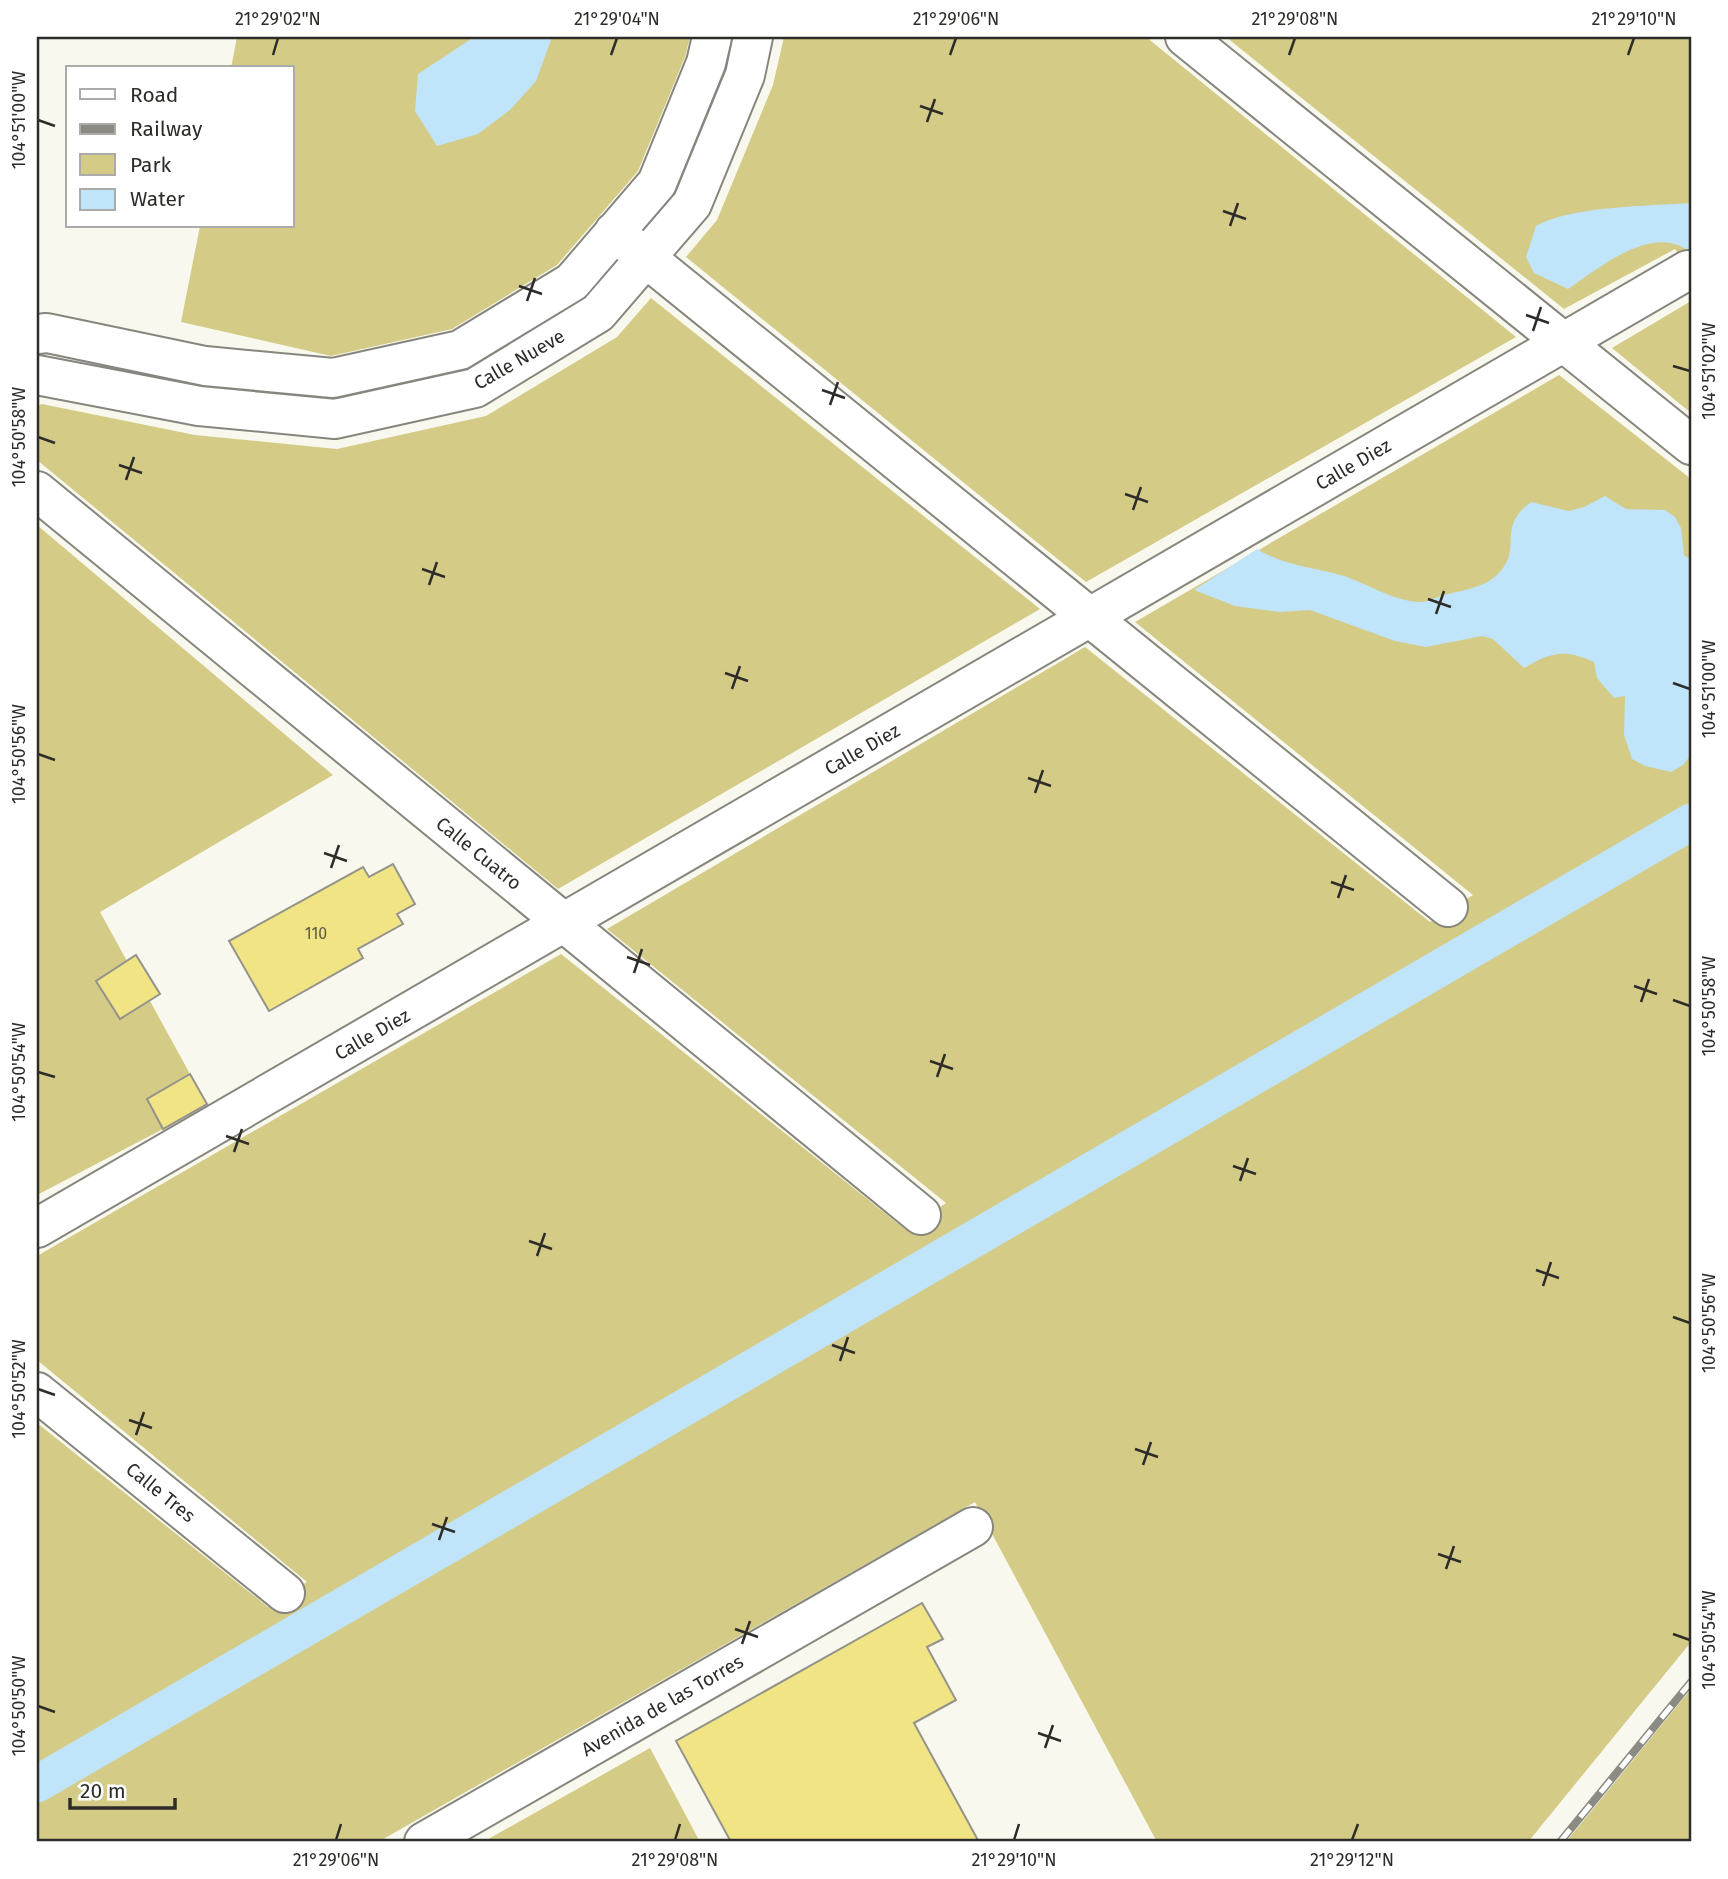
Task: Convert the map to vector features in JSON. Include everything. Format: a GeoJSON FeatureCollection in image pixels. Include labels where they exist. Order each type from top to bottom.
{"type":"FeatureCollection","features":[{"type":"Feature","properties":{"kind":"street","name":"Calle Nueve"},"geometry":{"type":"LineString","coordinates":[[37,334],[47,333],[205,366],[333,378],[460,350],[572,282],[657,183],[706,63],[712,37]]}},
{"type":"Feature","properties":{"kind":"street","name":"Calle Nueve"},"geometry":{"type":"LineString","coordinates":[[37,375],[199,406],[335,419],[475,388],[598,313],[692,204],[745,75],[753,37]]}},
{"type":"Feature","properties":{"kind":"street"},"geometry":{"type":"LineString","coordinates":[[1185,37],[1691,445]]}},
{"type":"Feature","properties":{"kind":"street"},"geometry":{"type":"LineString","coordinates":[[614,232],[1448,908]]}},
{"type":"Feature","properties":{"kind":"street","name":"Calle Diez"},"geometry":{"type":"LineString","coordinates":[[37,1228],[1688,270]]}},
{"type":"Feature","properties":{"kind":"street","name":"Calle Cuatro"},"geometry":{"type":"LineString","coordinates":[[37,491],[921,1215]]}},
{"type":"Feature","properties":{"kind":"street","name":"Calle Tres"},"geometry":{"type":"LineString","coordinates":[[37,1392],[285,1593]]}},
{"type":"Feature","properties":{"kind":"street","name":"Avenida de las Torres"},"geometry":{"type":"LineString","coordinates":[[424,1842],[973,1527]]}},
{"type":"Feature","properties":{"kind":"green space"},"geometry":{"type":"Polygon","coordinates":[[[237,37],[690,37],[685,57],[638,171],[557,265],[452,329],[331,356],[181,322],[200,228],[294,228],[294,66],[231,66],[237,37]]]}},
{"type":"Feature","properties":{"kind":"green space"},"geometry":{"type":"Polygon","coordinates":[[[784,37],[1146,37],[1516,337],[1086,582],[686,257],[717,220],[773,85],[784,37]]]}},
{"type":"Feature","properties":{"kind":"green space"},"geometry":{"type":"Polygon","coordinates":[[[1226,37],[1691,37],[1691,273],[1675,249],[1564,309],[1226,37]]]}},
{"type":"Feature","properties":{"kind":"green space"},"geometry":{"type":"Polygon","coordinates":[[[651,298],[1040,609],[558,889],[37,460],[37,406],[42,404],[195,435],[337,449],[486,416],[617,337],[651,298]]]}},
{"type":"Feature","properties":{"kind":"green space"},"geometry":{"type":"Polygon","coordinates":[[[1691,301],[1691,413],[1612,348],[1691,301]]]}},
{"type":"Feature","properties":{"kind":"green space"},"geometry":{"type":"Polygon","coordinates":[[[1559,375],[1691,479],[1691,1642],[1528,1842],[1157,1842],[975,1502],[378,1842],[37,1842],[37,1423],[268,1607],[307,1582],[37,1360],[37,1256],[561,954],[906,1230],[946,1203],[607,929],[1085,647],[1430,922],[1473,895],[1135,622],[1559,375]]]}},
{"type":"Feature","properties":{"kind":"green space"},"geometry":{"type":"Polygon","coordinates":[[[37,525],[333,775],[100,912],[127,961],[96,982],[120,1019],[150,1001],[190,1074],[147,1099],[163,1129],[37,1195],[37,525]]]}},
{"type":"Feature","properties":{"kind":"green space"},"geometry":{"type":"Polygon","coordinates":[[[1691,1689],[1691,1842],[1566,1842],[1691,1689]]]}},
{"type":"Feature","properties":{"kind":"green space"},"geometry":{"type":"Polygon","coordinates":[[[650,1748],[700,1842],[483,1842],[650,1748]]]}},
{"type":"Feature","properties":{"kind":"water"},"geometry":{"type":"Polygon","coordinates":[[[474,37],[552,37],[536,81],[510,110],[478,134],[437,146],[415,111],[418,74],[474,37]]]}},
{"type":"Feature","properties":{"kind":"water"},"geometry":{"type":"Polygon","coordinates":[[[1691,203],[1691,253],[1677,244],[1661,242],[1644,245],[1611,260],[1568,289],[1534,273],[1526,257],[1536,226],[1551,219],[1610,208],[1691,203]]]}},
{"type":"Feature","properties":{"kind":"water"},"geometry":{"type":"Polygon","coordinates":[[[1605,496],[1626,509],[1665,510],[1675,517],[1681,528],[1684,555],[1691,560],[1691,755],[1683,765],[1671,772],[1645,766],[1632,759],[1624,735],[1625,696],[1614,698],[1597,678],[1594,662],[1584,658],[1558,654],[1524,668],[1493,639],[1482,636],[1426,647],[1395,641],[1310,610],[1280,612],[1235,606],[1194,590],[1257,549],[1289,563],[1344,576],[1401,599],[1426,601],[1475,587],[1497,575],[1508,560],[1515,519],[1531,502],[1569,511],[1605,496]]]}},
{"type":"Feature","properties":{"kind":"building"},"geometry":{"type":"Polygon","coordinates":[[[393,864],[415,904],[397,914],[403,924],[358,949],[363,958],[269,1011],[229,941],[363,867],[369,877],[393,864]]]}},
{"type":"Feature","properties":{"kind":"building"},"geometry":{"type":"Polygon","coordinates":[[[136,955],[160,994],[120,1019],[96,981],[136,955]]]}},
{"type":"Feature","properties":{"kind":"building"},"geometry":{"type":"Polygon","coordinates":[[[190,1074],[207,1104],[163,1129],[147,1099],[190,1074]]]}},
{"type":"Feature","properties":{"kind":"building"},"geometry":{"type":"Polygon","coordinates":[[[922,1603],[943,1639],[927,1647],[956,1700],[914,1723],[979,1842],[731,1842],[676,1741],[922,1603]]]}},
{"type":"Feature","properties":{"kind":"waterway"},"geometry":{"type":"LineString","coordinates":[[37,1784],[1691,822]]}},
{"type":"Feature","properties":{"kind":"railway"},"geometry":{"type":"LineString","coordinates":[[1560,1842],[1691,1682]]}}]}
